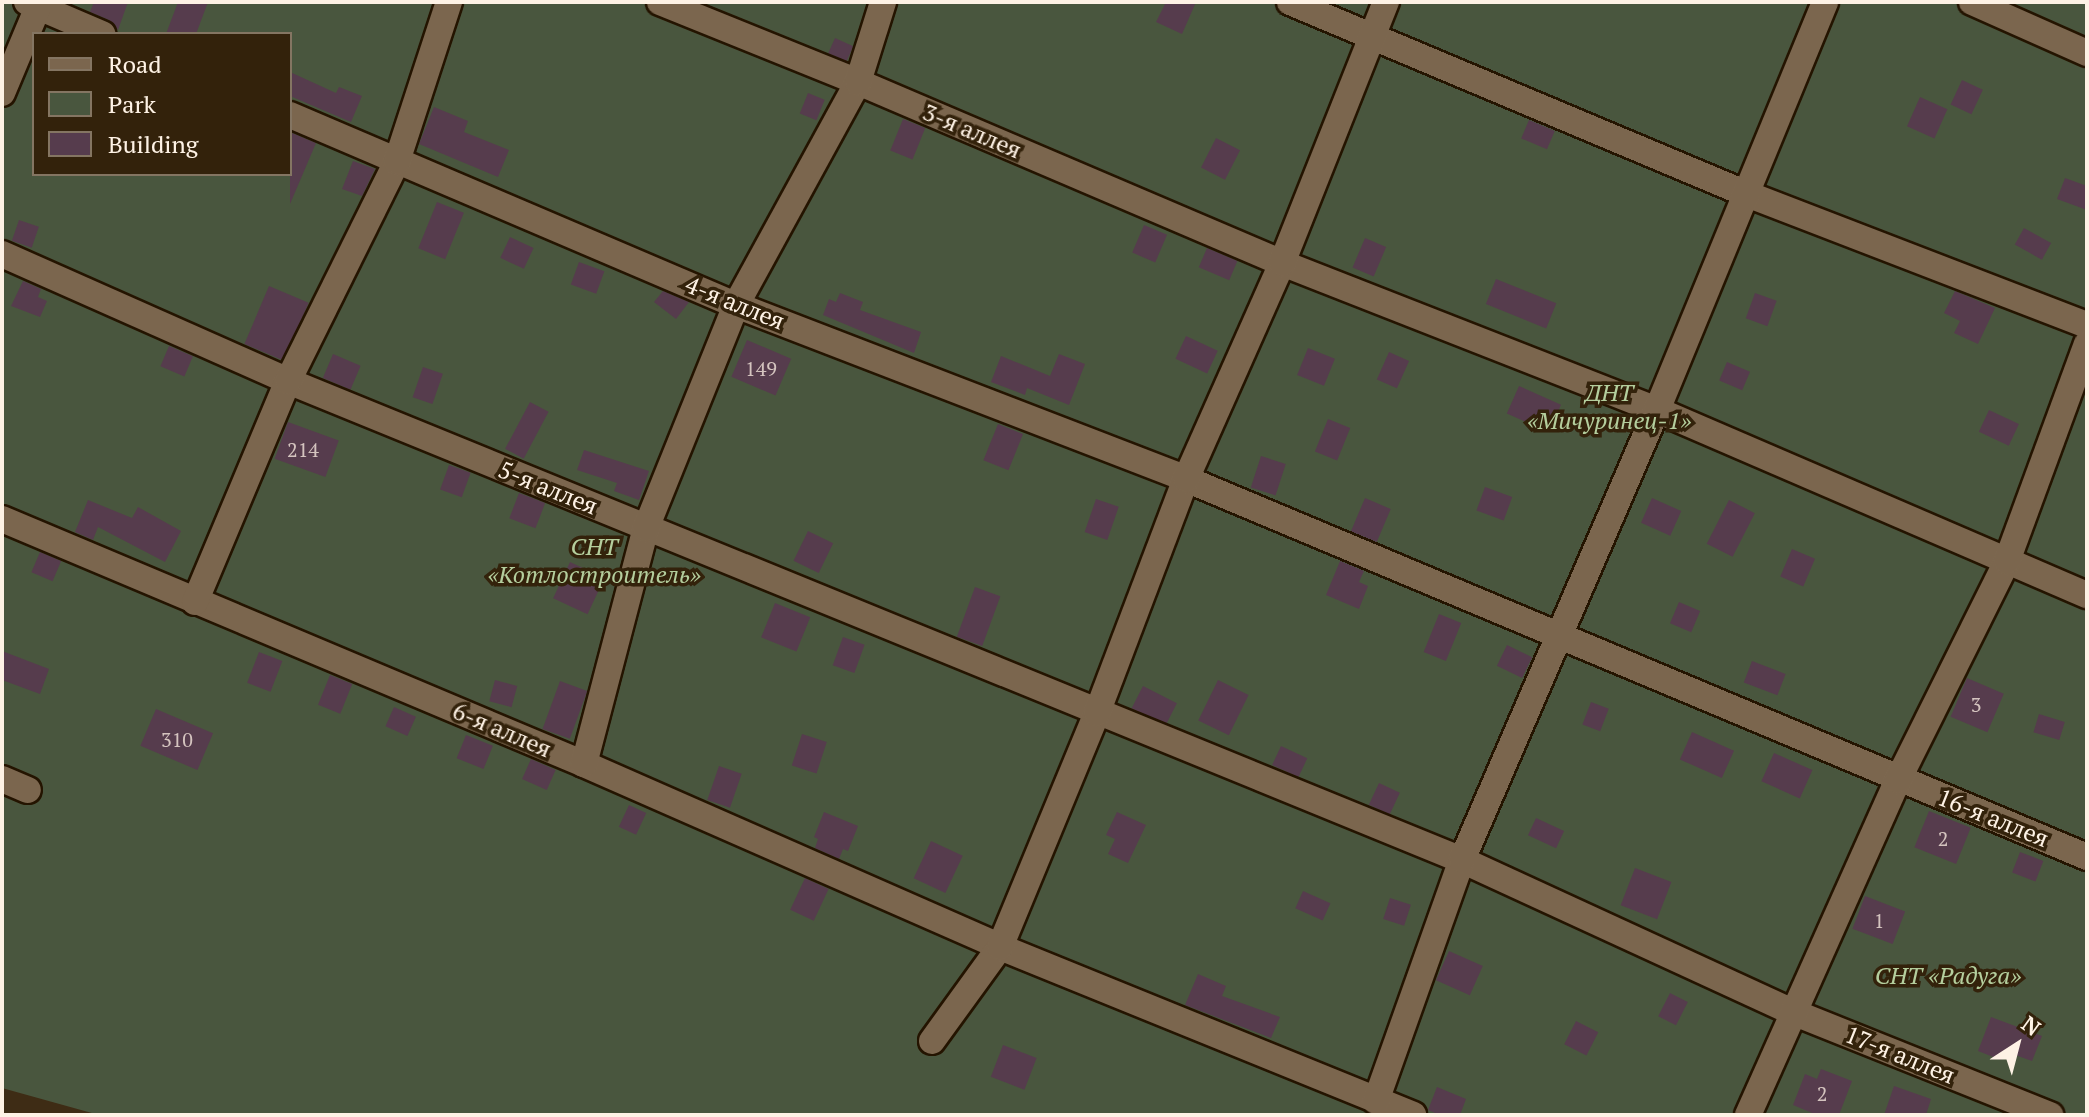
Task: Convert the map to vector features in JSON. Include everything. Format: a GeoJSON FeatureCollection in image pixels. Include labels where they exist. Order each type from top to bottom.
{"type":"FeatureCollection","features":[{"type":"Feature","properties":{"kind":"street"},"geometry":{"type":"LineString","coordinates":[[195,602],[288,381],[397,161],[449,2]]}},
{"type":"Feature","properties":{"kind":"street","name":"3-я аллея"},"geometry":{"type":"LineString","coordinates":[[660,2],[858,82],[1282,263],[1657,410],[2087,595]]}},
{"type":"Feature","properties":{"kind":"street"},"geometry":{"type":"LineString","coordinates":[[584,764],[646,528],[736,305],[858,82],[883,2]]}},
{"type":"Feature","properties":{"kind":"street"},"geometry":{"type":"LineString","coordinates":[[1290,2],[1747,194],[2087,325]]}},
{"type":"Feature","properties":{"kind":"street"},"geometry":{"type":"LineString","coordinates":[[932,1041],[1000,947],[1097,713],[1186,479],[1282,263],[1386,2]]}},
{"type":"Feature","properties":{"kind":"street"},"geometry":{"type":"LineString","coordinates":[[1376,1101],[1462,860],[1657,410],[1825,2]]}},
{"type":"Feature","properties":{"kind":"street"},"geometry":{"type":"LineString","coordinates":[[1972,2],[2087,53]]}},
{"type":"Feature","properties":{"kind":"street"},"geometry":{"type":"LineString","coordinates":[[2,93],[35,4],[98,32]]}},
{"type":"Feature","properties":{"kind":"street","name":"4-я аллея"},"geometry":{"type":"LineString","coordinates":[[292,116],[736,305],[1186,479],[1559,635]]}},
{"type":"Feature","properties":{"kind":"street","name":"5-я аллея"},"geometry":{"type":"LineString","coordinates":[[2,254],[288,381],[1462,860]]}},
{"type":"Feature","properties":{"kind":"street"},"geometry":{"type":"LineString","coordinates":[[1748,1115],[1898,780],[2007,561],[2087,344]]}},
{"type":"Feature","properties":{"kind":"street","name":"6-я аллея"},"geometry":{"type":"LineString","coordinates":[[2,519],[584,764],[1000,947],[1413,1115]]}},
{"type":"Feature","properties":{"kind":"street","name":"16-я аллея"},"geometry":{"type":"LineString","coordinates":[[1559,635],[2087,857]]}},
{"type":"Feature","properties":{"kind":"street"},"geometry":{"type":"LineString","coordinates":[[2,779],[28,790]]}},
{"type":"Feature","properties":{"kind":"street","name":"17-я аллея"},"geometry":{"type":"LineString","coordinates":[[1462,860],[1795,1013],[2050,1115]]}},
{"type":"Feature","properties":{"kind":"green space"},"geometry":{"type":"Polygon","coordinates":[[[2,2],[2087,2],[2087,1115],[99,1115],[2,1088],[2,2]]]}},
{"type":"Feature","properties":{"kind":"building"},"geometry":{"type":"Polygon","coordinates":[[[94,2],[128,2],[118,30],[109,20],[90,12],[94,2]]]}},
{"type":"Feature","properties":{"kind":"building"},"geometry":{"type":"Polygon","coordinates":[[[178,2],[208,2],[197,32],[167,32],[178,2]]]}},
{"type":"Feature","properties":{"kind":"building"},"geometry":{"type":"Polygon","coordinates":[[[1166,2],[1196,2],[1182,34],[1156,22],[1166,2]]]}},
{"type":"Feature","properties":{"kind":"building"},"geometry":{"type":"Polygon","coordinates":[[[835,38],[853,46],[846,62],[828,54],[835,38]]]}},
{"type":"Feature","properties":{"kind":"building"},"geometry":{"type":"Polygon","coordinates":[[[292,73],[336,93],[339,87],[362,96],[351,122],[292,97],[292,73]]]}},
{"type":"Feature","properties":{"kind":"building"},"geometry":{"type":"Polygon","coordinates":[[[1962,80],[1983,90],[1971,114],[1951,104],[1962,80]]]}},
{"type":"Feature","properties":{"kind":"building"},"geometry":{"type":"Polygon","coordinates":[[[808,93],[825,100],[816,120],[800,113],[808,93]]]}},
{"type":"Feature","properties":{"kind":"building"},"geometry":{"type":"Polygon","coordinates":[[[1920,97],[1947,109],[1934,138],[1907,126],[1920,97]]]}},
{"type":"Feature","properties":{"kind":"building"},"geometry":{"type":"Polygon","coordinates":[[[434,107],[468,121],[464,132],[509,150],[498,177],[419,144],[434,107]]]}},
{"type":"Feature","properties":{"kind":"building"},"geometry":{"type":"Polygon","coordinates":[[[903,119],[925,128],[913,160],[890,151],[903,119]]]}},
{"type":"Feature","properties":{"kind":"building"},"geometry":{"type":"Polygon","coordinates":[[[1529,120],[1555,131],[1547,149],[1521,138],[1529,120]]]}},
{"type":"Feature","properties":{"kind":"building"},"geometry":{"type":"Polygon","coordinates":[[[292,133],[316,143],[290,204],[292,176],[292,133]]]}},
{"type":"Feature","properties":{"kind":"building"},"geometry":{"type":"Polygon","coordinates":[[[1216,138],[1240,150],[1225,180],[1201,167],[1216,138]]]}},
{"type":"Feature","properties":{"kind":"building"},"geometry":{"type":"Polygon","coordinates":[[[353,161],[375,169],[362,196],[342,189],[353,161]]]}},
{"type":"Feature","properties":{"kind":"building"},"geometry":{"type":"Polygon","coordinates":[[[2065,178],[2087,186],[2087,210],[2057,199],[2065,178]]]}},
{"type":"Feature","properties":{"kind":"building"},"geometry":{"type":"Polygon","coordinates":[[[437,202],[464,213],[445,259],[418,248],[437,202]]]}},
{"type":"Feature","properties":{"kind":"building"},"geometry":{"type":"Polygon","coordinates":[[[19,220],[39,227],[32,248],[12,241],[19,220]]]}},
{"type":"Feature","properties":{"kind":"building"},"geometry":{"type":"Polygon","coordinates":[[[1144,225],[1167,235],[1155,262],[1132,253],[1144,225]]]}},
{"type":"Feature","properties":{"kind":"building"},"geometry":{"type":"Polygon","coordinates":[[[2024,228],[2051,243],[2042,260],[2015,245],[2024,228]]]}},
{"type":"Feature","properties":{"kind":"building"},"geometry":{"type":"Polygon","coordinates":[[[510,237],[534,248],[524,269],[500,258],[510,237]]]}},
{"type":"Feature","properties":{"kind":"building"},"geometry":{"type":"Polygon","coordinates":[[[1365,238],[1386,247],[1374,276],[1352,267],[1365,238]]]}},
{"type":"Feature","properties":{"kind":"building"},"geometry":{"type":"Polygon","coordinates":[[[1207,248],[1237,261],[1229,280],[1199,267],[1207,248]]]}},
{"type":"Feature","properties":{"kind":"building"},"geometry":{"type":"Polygon","coordinates":[[[579,262],[604,271],[596,294],[571,285],[579,262]]]}},
{"type":"Feature","properties":{"kind":"building"},"geometry":{"type":"Polygon","coordinates":[[[1496,279],[1556,303],[1546,328],[1486,304],[1496,279]]]}},
{"type":"Feature","properties":{"kind":"building"},"geometry":{"type":"Polygon","coordinates":[[[23,281],[41,289],[38,297],[47,301],[40,317],[11,306],[23,281]]]}},
{"type":"Feature","properties":{"kind":"building"},"geometry":{"type":"Polygon","coordinates":[[[269,286],[309,303],[284,361],[244,344],[269,286]]]}},
{"type":"Feature","properties":{"kind":"building"},"geometry":{"type":"Polygon","coordinates":[[[663,291],[689,302],[676,319],[654,302],[663,291]]]}},
{"type":"Feature","properties":{"kind":"building"},"geometry":{"type":"Polygon","coordinates":[[[1955,291],[1995,308],[1978,344],[1954,333],[1960,321],[1944,313],[1955,291]]]}},
{"type":"Feature","properties":{"kind":"building"},"geometry":{"type":"Polygon","coordinates":[[[840,293],[863,302],[860,310],[921,332],[914,353],[823,315],[829,299],[836,302],[840,293]]]}},
{"type":"Feature","properties":{"kind":"building"},"geometry":{"type":"Polygon","coordinates":[[[1755,293],[1777,301],[1767,326],[1746,318],[1755,293]]]}},
{"type":"Feature","properties":{"kind":"building"},"geometry":{"type":"Polygon","coordinates":[[[1186,336],[1218,351],[1207,373],[1175,359],[1186,336]]]}},
{"type":"Feature","properties":{"kind":"building"},"geometry":{"type":"Polygon","coordinates":[[[747,340],[791,359],[776,396],[731,377],[747,340]]]}},
{"type":"Feature","properties":{"kind":"building"},"geometry":{"type":"Polygon","coordinates":[[[169,346],[193,356],[184,376],[160,366],[169,346]]]}},
{"type":"Feature","properties":{"kind":"building"},"geometry":{"type":"Polygon","coordinates":[[[1308,348],[1335,359],[1324,386],[1297,375],[1308,348]]]}},
{"type":"Feature","properties":{"kind":"building"},"geometry":{"type":"Polygon","coordinates":[[[1389,352],[1409,361],[1397,388],[1377,379],[1389,352]]]}},
{"type":"Feature","properties":{"kind":"building"},"geometry":{"type":"Polygon","coordinates":[[[333,354],[361,366],[350,390],[323,378],[333,354]]]}},
{"type":"Feature","properties":{"kind":"building"},"geometry":{"type":"Polygon","coordinates":[[[1059,354],[1085,364],[1069,405],[1027,388],[1025,395],[991,382],[1001,356],[1050,376],[1059,354]]]}},
{"type":"Feature","properties":{"kind":"building"},"geometry":{"type":"Polygon","coordinates":[[[1727,362],[1750,372],[1742,390],[1719,380],[1727,362]]]}},
{"type":"Feature","properties":{"kind":"building"},"geometry":{"type":"Polygon","coordinates":[[[423,367],[443,374],[432,404],[413,397],[423,367]]]}},
{"type":"Feature","properties":{"kind":"building"},"geometry":{"type":"Polygon","coordinates":[[[1519,386],[1561,405],[1549,432],[1507,413],[1519,386]]]}},
{"type":"Feature","properties":{"kind":"building"},"geometry":{"type":"Polygon","coordinates":[[[530,402],[549,412],[524,459],[505,449],[530,402]]]}},
{"type":"Feature","properties":{"kind":"building"},"geometry":{"type":"Polygon","coordinates":[[[1989,410],[2019,424],[2009,446],[1979,432],[1989,410]]]}},
{"type":"Feature","properties":{"kind":"building"},"geometry":{"type":"Polygon","coordinates":[[[1328,419],[1350,428],[1337,460],[1315,451],[1328,419]]]}},
{"type":"Feature","properties":{"kind":"building"},"geometry":{"type":"Polygon","coordinates":[[[288,422],[339,440],[325,477],[275,459],[288,422]]]}},
{"type":"Feature","properties":{"kind":"building"},"geometry":{"type":"Polygon","coordinates":[[[998,424],[1023,434],[1008,470],[983,460],[998,424]]]}},
{"type":"Feature","properties":{"kind":"building"},"geometry":{"type":"Polygon","coordinates":[[[584,450],[649,471],[639,500],[614,491],[617,483],[577,470],[584,450]]]}},
{"type":"Feature","properties":{"kind":"building"},"geometry":{"type":"Polygon","coordinates":[[[1261,456],[1286,464],[1276,495],[1251,487],[1261,456]]]}},
{"type":"Feature","properties":{"kind":"building"},"geometry":{"type":"Polygon","coordinates":[[[449,465],[471,473],[462,497],[440,489],[449,465]]]}},
{"type":"Feature","properties":{"kind":"building"},"geometry":{"type":"Polygon","coordinates":[[[1485,487],[1512,497],[1504,520],[1476,510],[1485,487]]]}},
{"type":"Feature","properties":{"kind":"building"},"geometry":{"type":"Polygon","coordinates":[[[519,493],[545,503],[535,528],[509,518],[519,493]]]}},
{"type":"Feature","properties":{"kind":"building"},"geometry":{"type":"Polygon","coordinates":[[[1365,498],[1391,509],[1377,542],[1351,531],[1365,498]]]}},
{"type":"Feature","properties":{"kind":"building"},"geometry":{"type":"Polygon","coordinates":[[[1652,498],[1681,511],[1670,536],[1641,523],[1652,498]]]}},
{"type":"Feature","properties":{"kind":"building"},"geometry":{"type":"Polygon","coordinates":[[[1096,499],[1119,507],[1107,540],[1085,532],[1096,499]]]}},
{"type":"Feature","properties":{"kind":"building"},"geometry":{"type":"Polygon","coordinates":[[[88,500],[132,518],[138,507],[181,531],[165,562],[98,527],[93,540],[75,532],[88,500]]]}},
{"type":"Feature","properties":{"kind":"building"},"geometry":{"type":"Polygon","coordinates":[[[1729,500],[1755,513],[1733,557],[1707,544],[1729,500]]]}},
{"type":"Feature","properties":{"kind":"building"},"geometry":{"type":"Polygon","coordinates":[[[808,531],[833,543],[819,573],[794,561],[808,531]]]}},
{"type":"Feature","properties":{"kind":"building"},"geometry":{"type":"Polygon","coordinates":[[[1792,549],[1815,559],[1803,586],[1780,577],[1792,549]]]}},
{"type":"Feature","properties":{"kind":"building"},"geometry":{"type":"Polygon","coordinates":[[[40,552],[61,561],[53,581],[31,572],[40,552]]]}},
{"type":"Feature","properties":{"kind":"building"},"geometry":{"type":"Polygon","coordinates":[[[1340,561],[1364,571],[1359,582],[1368,586],[1359,609],[1326,595],[1340,561]]]}},
{"type":"Feature","properties":{"kind":"building"},"geometry":{"type":"Polygon","coordinates":[[[570,562],[604,578],[588,614],[553,598],[570,562]]]}},
{"type":"Feature","properties":{"kind":"building"},"geometry":{"type":"Polygon","coordinates":[[[975,587],[1000,596],[982,646],[957,637],[975,587]]]}},
{"type":"Feature","properties":{"kind":"building"},"geometry":{"type":"Polygon","coordinates":[[[1679,602],[1700,611],[1691,632],[1670,623],[1679,602]]]}},
{"type":"Feature","properties":{"kind":"building"},"geometry":{"type":"Polygon","coordinates":[[[775,603],[810,617],[796,652],[761,637],[775,603]]]}},
{"type":"Feature","properties":{"kind":"building"},"geometry":{"type":"Polygon","coordinates":[[[1439,614],[1461,623],[1446,661],[1424,652],[1439,614]]]}},
{"type":"Feature","properties":{"kind":"building"},"geometry":{"type":"Polygon","coordinates":[[[843,637],[865,645],[854,673],[833,665],[843,637]]]}},
{"type":"Feature","properties":{"kind":"building"},"geometry":{"type":"Polygon","coordinates":[[[1507,645],[1532,657],[1522,678],[1497,666],[1507,645]]]}},
{"type":"Feature","properties":{"kind":"building"},"geometry":{"type":"Polygon","coordinates":[[[2,651],[49,669],[40,694],[2,680],[2,651]]]}},
{"type":"Feature","properties":{"kind":"building"},"geometry":{"type":"Polygon","coordinates":[[[259,652],[282,661],[271,692],[247,683],[259,652]]]}},
{"type":"Feature","properties":{"kind":"building"},"geometry":{"type":"Polygon","coordinates":[[[1752,661],[1786,674],[1777,695],[1744,682],[1752,661]]]}},
{"type":"Feature","properties":{"kind":"building"},"geometry":{"type":"Polygon","coordinates":[[[330,675],[352,684],[340,714],[318,705],[330,675]]]}},
{"type":"Feature","properties":{"kind":"building"},"geometry":{"type":"Polygon","coordinates":[[[1967,678],[2004,694],[1987,732],[1951,717],[1967,678]]]}},
{"type":"Feature","properties":{"kind":"building"},"geometry":{"type":"Polygon","coordinates":[[[495,680],[517,686],[512,707],[489,701],[495,680]]]}},
{"type":"Feature","properties":{"kind":"building"},"geometry":{"type":"Polygon","coordinates":[[[1218,680],[1249,695],[1229,735],[1198,720],[1218,680]]]}},
{"type":"Feature","properties":{"kind":"building"},"geometry":{"type":"Polygon","coordinates":[[[560,681],[587,691],[570,739],[543,729],[560,681]]]}},
{"type":"Feature","properties":{"kind":"building"},"geometry":{"type":"Polygon","coordinates":[[[1143,686],[1177,703],[1166,726],[1132,708],[1143,686]]]}},
{"type":"Feature","properties":{"kind":"building"},"geometry":{"type":"Polygon","coordinates":[[[1591,702],[1609,709],[1600,731],[1582,724],[1591,702]]]}},
{"type":"Feature","properties":{"kind":"building"},"geometry":{"type":"Polygon","coordinates":[[[394,707],[416,717],[407,736],[385,726],[394,707]]]}},
{"type":"Feature","properties":{"kind":"building"},"geometry":{"type":"Polygon","coordinates":[[[156,709],[213,733],[197,770],[140,746],[156,709]]]}},
{"type":"Feature","properties":{"kind":"building"},"geometry":{"type":"Polygon","coordinates":[[[2039,714],[2065,722],[2059,740],[2033,732],[2039,714]]]}},
{"type":"Feature","properties":{"kind":"building"},"geometry":{"type":"Polygon","coordinates":[[[1692,732],[1734,751],[1722,778],[1680,759],[1692,732]]]}},
{"type":"Feature","properties":{"kind":"building"},"geometry":{"type":"Polygon","coordinates":[[[802,734],[827,742],[817,773],[792,765],[802,734]]]}},
{"type":"Feature","properties":{"kind":"building"},"geometry":{"type":"Polygon","coordinates":[[[466,735],[493,746],[484,769],[457,758],[466,735]]]}},
{"type":"Feature","properties":{"kind":"building"},"geometry":{"type":"Polygon","coordinates":[[[1281,746],[1307,758],[1298,777],[1272,765],[1281,746]]]}},
{"type":"Feature","properties":{"kind":"building"},"geometry":{"type":"Polygon","coordinates":[[[1774,753],[1812,770],[1800,798],[1761,781],[1774,753]]]}},
{"type":"Feature","properties":{"kind":"building"},"geometry":{"type":"Polygon","coordinates":[[[531,759],[556,770],[547,790],[522,779],[531,759]]]}},
{"type":"Feature","properties":{"kind":"building"},"geometry":{"type":"Polygon","coordinates":[[[719,766],[742,774],[730,808],[707,800],[719,766]]]}},
{"type":"Feature","properties":{"kind":"building"},"geometry":{"type":"Polygon","coordinates":[[[1379,783],[1400,793],[1390,814],[1369,805],[1379,783]]]}},
{"type":"Feature","properties":{"kind":"building"},"geometry":{"type":"Polygon","coordinates":[[[629,805],[646,813],[636,835],[619,827],[629,805]]]}},
{"type":"Feature","properties":{"kind":"building"},"geometry":{"type":"Polygon","coordinates":[[[1929,811],[1971,828],[1956,864],[1914,847],[1929,811]]]}},
{"type":"Feature","properties":{"kind":"building"},"geometry":{"type":"Polygon","coordinates":[[[824,812],[858,826],[848,851],[843,849],[839,859],[815,848],[818,839],[814,837],[824,812]]]}},
{"type":"Feature","properties":{"kind":"building"},"geometry":{"type":"Polygon","coordinates":[[[1117,812],[1146,825],[1128,863],[1108,854],[1115,839],[1106,835],[1117,812]]]}},
{"type":"Feature","properties":{"kind":"building"},"geometry":{"type":"Polygon","coordinates":[[[1536,818],[1564,831],[1556,848],[1528,835],[1536,818]]]}},
{"type":"Feature","properties":{"kind":"building"},"geometry":{"type":"Polygon","coordinates":[[[931,841],[963,856],[945,893],[914,878],[931,841]]]}},
{"type":"Feature","properties":{"kind":"building"},"geometry":{"type":"Polygon","coordinates":[[[2020,852],[2043,861],[2035,881],[2012,873],[2020,852]]]}},
{"type":"Feature","properties":{"kind":"building"},"geometry":{"type":"Polygon","coordinates":[[[1635,868],[1671,882],[1657,919],[1621,905],[1635,868]]]}},
{"type":"Feature","properties":{"kind":"building"},"geometry":{"type":"Polygon","coordinates":[[[805,878],[829,889],[814,921],[790,910],[805,878]]]}},
{"type":"Feature","properties":{"kind":"building"},"geometry":{"type":"Polygon","coordinates":[[[1303,891],[1330,903],[1323,921],[1295,908],[1303,891]]]}},
{"type":"Feature","properties":{"kind":"building"},"geometry":{"type":"Polygon","coordinates":[[[1865,896],[1905,911],[1893,944],[1852,929],[1865,896]]]}},
{"type":"Feature","properties":{"kind":"building"},"geometry":{"type":"Polygon","coordinates":[[[1390,898],[1411,905],[1404,926],[1383,919],[1390,898]]]}},
{"type":"Feature","properties":{"kind":"building"},"geometry":{"type":"Polygon","coordinates":[[[1449,951],[1483,966],[1470,995],[1436,980],[1449,951]]]}},
{"type":"Feature","properties":{"kind":"building"},"geometry":{"type":"Polygon","coordinates":[[[1198,974],[1226,986],[1222,996],[1280,1017],[1271,1038],[1185,1005],[1198,974]]]}},
{"type":"Feature","properties":{"kind":"building"},"geometry":{"type":"Polygon","coordinates":[[[1670,993],[1688,1002],[1676,1025],[1658,1016],[1670,993]]]}},
{"type":"Feature","properties":{"kind":"building"},"geometry":{"type":"Polygon","coordinates":[[[1991,1017],[2042,1036],[2032,1061],[2004,1051],[2001,1060],[1978,1051],[1991,1017]]]}},
{"type":"Feature","properties":{"kind":"building"},"geometry":{"type":"Polygon","coordinates":[[[1576,1021],[1598,1032],[1586,1056],[1564,1044],[1576,1021]]]}},
{"type":"Feature","properties":{"kind":"building"},"geometry":{"type":"Polygon","coordinates":[[[1003,1045],[1037,1058],[1024,1090],[991,1077],[1003,1045]]]}},
{"type":"Feature","properties":{"kind":"building"},"geometry":{"type":"Polygon","coordinates":[[[1821,1069],[1852,1081],[1839,1115],[1817,1115],[1793,1105],[1805,1074],[1817,1079],[1821,1069]]]}},
{"type":"Feature","properties":{"kind":"building"},"geometry":{"type":"Polygon","coordinates":[[[1894,1086],[1931,1099],[1926,1115],[1884,1115],[1894,1086]]]}},
{"type":"Feature","properties":{"kind":"building"},"geometry":{"type":"Polygon","coordinates":[[[1437,1087],[1466,1099],[1460,1115],[1440,1115],[1428,1110],[1437,1087]]]}},
{"type":"Feature","properties":{"kind":"park label","name":"ДНТ «Мичуринец-1»"},"geometry":{"type":"Point","coordinates":[1609,407]}},
{"type":"Feature","properties":{"kind":"park label","name":"СНТ «Котлостроитель»"},"geometry":{"type":"Point","coordinates":[594,561]}},
{"type":"Feature","properties":{"kind":"park label","name":"СНТ «Радуга»"},"geometry":{"type":"Point","coordinates":[1948,976]}}]}
